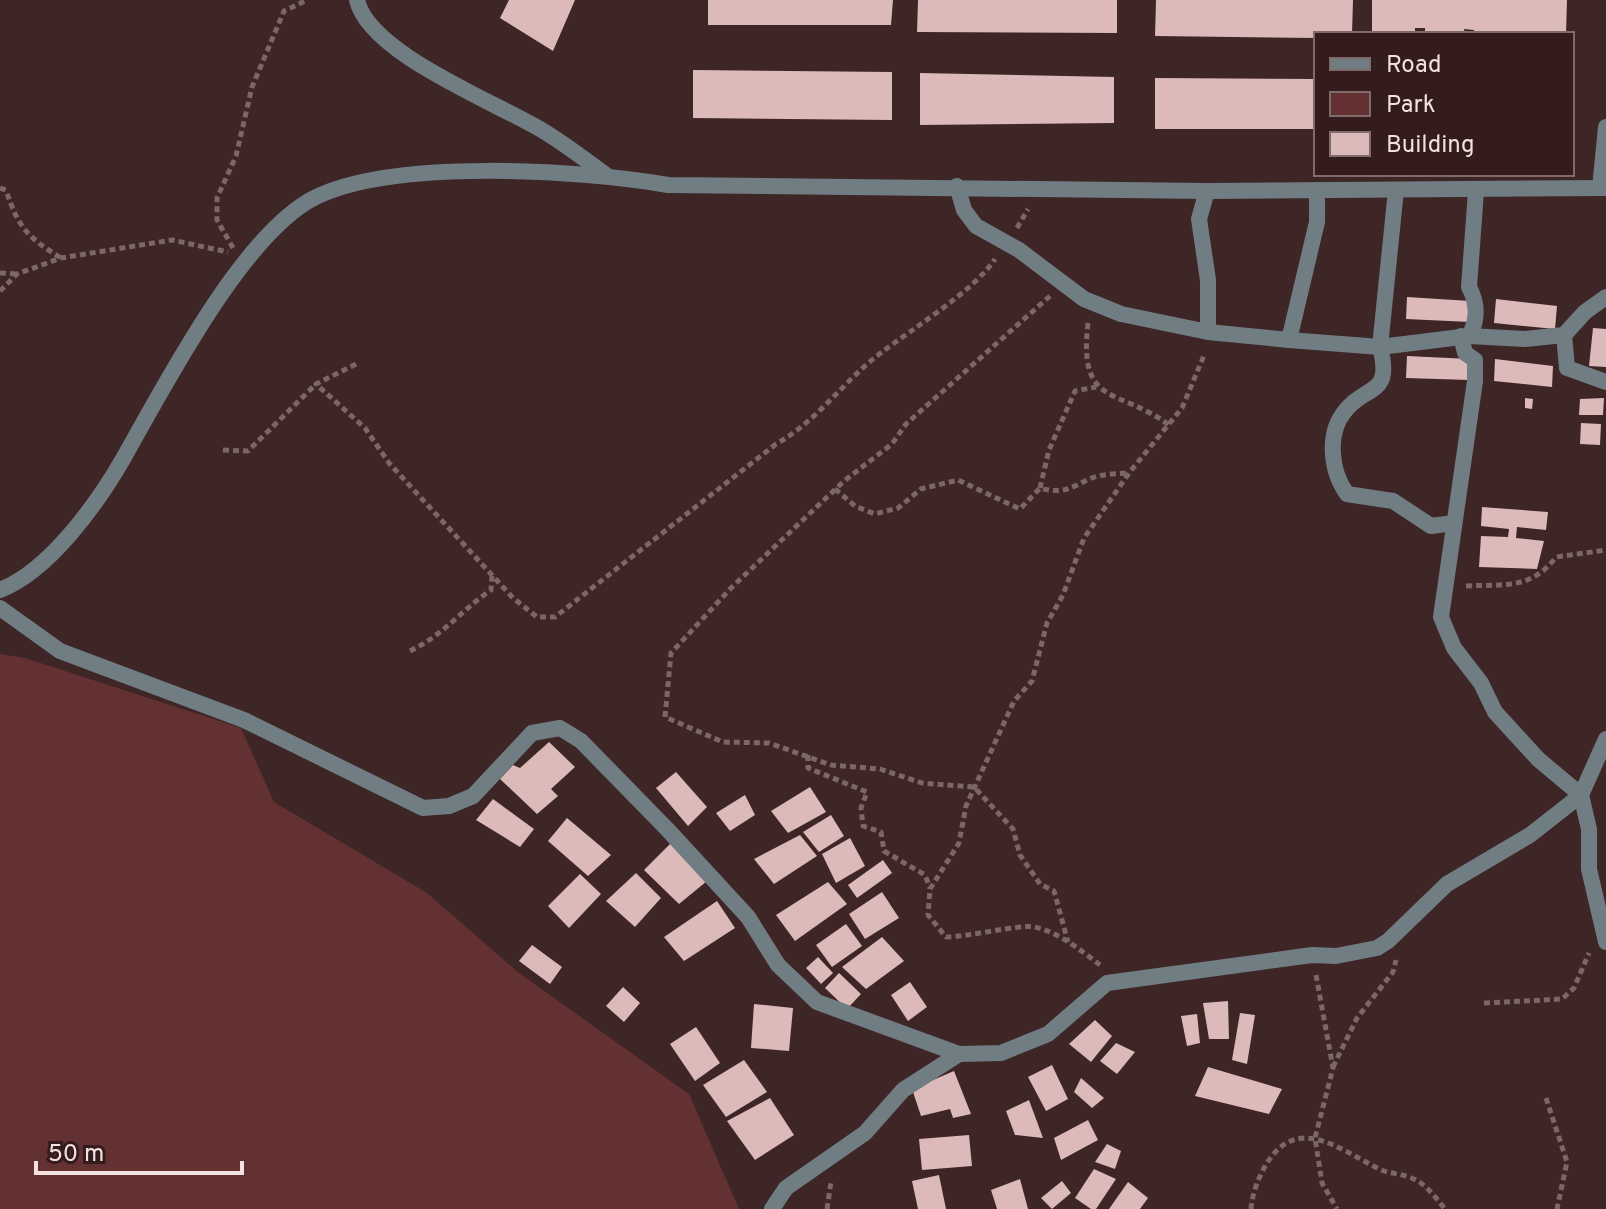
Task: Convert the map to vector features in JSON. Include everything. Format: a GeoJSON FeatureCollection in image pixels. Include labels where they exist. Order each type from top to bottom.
{"type":"FeatureCollection","features":[{"type":"Feature","properties":{"kind":"street"},"geometry":{"type":"LineString","coordinates":[[357,0],[360,15],[399,53],[545,132],[606,175]]}},
{"type":"Feature","properties":{"kind":"street"},"geometry":{"type":"LineString","coordinates":[[0,590],[31,572],[103,494],[173,372],[251,251],[314,198],[360,182],[409,173],[606,175],[668,185],[1207,191],[1603,188],[1606,127]]}},
{"type":"Feature","properties":{"kind":"street"},"geometry":{"type":"LineString","coordinates":[[957,186],[964,210],[976,226],[1019,250],[1091,302],[1121,314],[1208,332],[1380,347],[1465,336],[1525,339],[1564,335],[1585,312],[1606,297]]}},
{"type":"Feature","properties":{"kind":"street"},"geometry":{"type":"LineString","coordinates":[[1289,340],[1317,222],[1317,190]]}},
{"type":"Feature","properties":{"kind":"street"},"geometry":{"type":"LineString","coordinates":[[1396,190],[1380,347],[1384,363],[1381,382],[1371,394],[1345,410],[1333,435],[1338,482],[1347,494],[1393,501],[1431,526],[1454,523]]}},
{"type":"Feature","properties":{"kind":"street"},"geometry":{"type":"LineString","coordinates":[[1207,191],[1199,219],[1208,280],[1208,332]]}},
{"type":"Feature","properties":{"kind":"street"},"geometry":{"type":"LineString","coordinates":[[1476,191],[1469,287],[1475,298],[1476,317],[1465,336],[1465,353],[1475,360],[1475,381],[1454,523],[1451,568],[1442,589],[1441,617],[1450,638],[1481,683],[1495,712],[1538,759],[1581,795],[1589,829],[1589,869],[1598,942]]}},
{"type":"Feature","properties":{"kind":"street"},"geometry":{"type":"LineString","coordinates":[[1564,335],[1567,368],[1606,382]]}},
{"type":"Feature","properties":{"kind":"street"},"geometry":{"type":"LineString","coordinates":[[0,608],[60,651],[244,720],[423,808],[449,806],[473,796],[532,733],[560,728],[581,741],[667,829],[748,917],[778,965],[817,1002],[959,1054],[1001,1053],[1048,1034],[1107,983],[1312,955],[1336,956],[1377,948],[1447,884],[1530,835],[1581,795],[1606,739]]}},
{"type":"Feature","properties":{"kind":"street"},"geometry":{"type":"LineString","coordinates":[[772,1209],[786,1188],[865,1133],[903,1090],[959,1054]]}},
{"type":"Feature","properties":{"kind":"path"},"geometry":{"type":"LineString","coordinates":[[0,273],[17,274],[61,258],[172,240],[216,247],[237,256],[217,220],[217,198],[236,156],[252,87],[284,11],[307,0]]}},
{"type":"Feature","properties":{"kind":"path"},"geometry":{"type":"LineString","coordinates":[[0,188],[6,190],[16,221],[35,242],[61,258]]}},
{"type":"Feature","properties":{"kind":"path"},"geometry":{"type":"LineString","coordinates":[[316,384],[365,428],[389,463],[493,575],[537,617],[555,617],[776,444],[805,427],[882,352],[928,319],[990,266],[1028,210],[1034,189]]}},
{"type":"Feature","properties":{"kind":"path"},"geometry":{"type":"LineString","coordinates":[[0,291],[17,274]]}},
{"type":"Feature","properties":{"kind":"path"},"geometry":{"type":"LineString","coordinates":[[1059,277],[1051,295],[906,424],[892,444],[835,489],[732,587],[671,653],[665,717],[723,742],[769,743],[831,765],[880,769],[922,783],[974,787],[1013,829],[1020,855],[1040,884],[1054,891],[1068,942]]}},
{"type":"Feature","properties":{"kind":"path"},"geometry":{"type":"LineString","coordinates":[[1091,302],[1088,362],[1096,387],[1113,399],[1133,401],[1169,425]]}},
{"type":"Feature","properties":{"kind":"path"},"geometry":{"type":"LineString","coordinates":[[930,889],[959,843],[966,806],[995,749],[1014,701],[1032,681],[1047,623],[1063,595],[1084,538],[1129,473],[1169,425],[1196,378],[1208,332]]}},
{"type":"Feature","properties":{"kind":"path"},"geometry":{"type":"LineString","coordinates":[[223,450],[248,451],[316,384],[356,364]]}},
{"type":"Feature","properties":{"kind":"path"},"geometry":{"type":"LineString","coordinates":[[835,489],[855,506],[875,514],[898,508],[921,489],[958,480],[1020,509],[1040,488],[1049,450],[1075,391],[1096,387]]}},
{"type":"Feature","properties":{"kind":"path"},"geometry":{"type":"LineString","coordinates":[[1040,488],[1058,492],[1076,489],[1089,479],[1129,473]]}},
{"type":"Feature","properties":{"kind":"path"},"geometry":{"type":"LineString","coordinates":[[1442,589],[1528,582],[1544,573],[1556,557],[1606,550]]}},
{"type":"Feature","properties":{"kind":"path"},"geometry":{"type":"LineString","coordinates":[[410,651],[452,625],[468,606],[491,590],[493,575]]}},
{"type":"Feature","properties":{"kind":"path"},"geometry":{"type":"LineString","coordinates":[[808,755],[808,768],[867,792],[861,808],[863,826],[881,832],[884,851],[925,875],[930,889],[928,915],[946,937],[972,937],[1033,926],[1068,942],[1113,974],[1115,982]]}},
{"type":"Feature","properties":{"kind":"path"},"geometry":{"type":"LineString","coordinates":[[1484,1003],[1562,999],[1574,988],[1598,942]]}},
{"type":"Feature","properties":{"kind":"path"},"geometry":{"type":"LineString","coordinates":[[1337,1209],[1322,1183],[1315,1138],[1333,1068],[1357,1018],[1393,972],[1400,945],[1377,948]]}},
{"type":"Feature","properties":{"kind":"path"},"geometry":{"type":"LineString","coordinates":[[1312,955],[1328,1026],[1333,1068]]}},
{"type":"Feature","properties":{"kind":"path"},"geometry":{"type":"LineString","coordinates":[[1546,1098],[1567,1162],[1557,1209]]}},
{"type":"Feature","properties":{"kind":"path"},"geometry":{"type":"LineString","coordinates":[[1251,1209],[1262,1172],[1279,1144],[1293,1138],[1315,1138],[1386,1173],[1418,1181],[1433,1192],[1445,1209]]}},
{"type":"Feature","properties":{"kind":"green space"},"geometry":{"type":"Polygon","coordinates":[[[0,654],[25,658],[241,728],[274,802],[427,893],[519,973],[689,1094],[739,1209],[0,1209],[0,654]]]}},
{"type":"Feature","properties":{"kind":"building"},"geometry":{"type":"Polygon","coordinates":[[[509,0],[575,0],[553,51],[500,18],[509,0]]]}},
{"type":"Feature","properties":{"kind":"building"},"geometry":{"type":"Polygon","coordinates":[[[708,0],[893,0],[891,25],[708,25],[708,0]]]}},
{"type":"Feature","properties":{"kind":"building"},"geometry":{"type":"Polygon","coordinates":[[[918,0],[1117,0],[1117,33],[917,32],[918,0]]]}},
{"type":"Feature","properties":{"kind":"building"},"geometry":{"type":"Polygon","coordinates":[[[1156,0],[1353,0],[1352,32],[1314,32],[1314,38],[1155,36],[1156,0]]]}},
{"type":"Feature","properties":{"kind":"building"},"geometry":{"type":"Polygon","coordinates":[[[1372,0],[1567,0],[1566,32],[1474,32],[1464,29],[1465,32],[1425,32],[1425,28],[1415,28],[1415,32],[1372,32],[1372,0]]]}},
{"type":"Feature","properties":{"kind":"building"},"geometry":{"type":"Polygon","coordinates":[[[693,70],[892,72],[892,120],[693,118],[693,70]]]}},
{"type":"Feature","properties":{"kind":"building"},"geometry":{"type":"Polygon","coordinates":[[[920,73],[1114,77],[1114,123],[920,125],[920,73]]]}},
{"type":"Feature","properties":{"kind":"building"},"geometry":{"type":"Polygon","coordinates":[[[1155,78],[1314,79],[1314,129],[1155,129],[1155,78]]]}},
{"type":"Feature","properties":{"kind":"building"},"geometry":{"type":"Polygon","coordinates":[[[1407,297],[1470,301],[1470,322],[1406,319],[1407,297]]]}},
{"type":"Feature","properties":{"kind":"building"},"geometry":{"type":"Polygon","coordinates":[[[1496,299],[1557,306],[1555,329],[1494,323],[1496,299]]]}},
{"type":"Feature","properties":{"kind":"building"},"geometry":{"type":"Polygon","coordinates":[[[1593,328],[1606,329],[1606,367],[1589,366],[1593,328]]]}},
{"type":"Feature","properties":{"kind":"building"},"geometry":{"type":"Polygon","coordinates":[[[1407,356],[1470,359],[1469,380],[1406,378],[1407,356]]]}},
{"type":"Feature","properties":{"kind":"building"},"geometry":{"type":"Polygon","coordinates":[[[1495,359],[1553,366],[1552,387],[1494,381],[1495,359]]]}},
{"type":"Feature","properties":{"kind":"building"},"geometry":{"type":"Polygon","coordinates":[[[1525,398],[1533,399],[1532,409],[1525,408],[1525,398]]]}},
{"type":"Feature","properties":{"kind":"building"},"geometry":{"type":"Polygon","coordinates":[[[1604,398],[1603,415],[1579,415],[1580,399],[1604,398]]]}},
{"type":"Feature","properties":{"kind":"building"},"geometry":{"type":"Polygon","coordinates":[[[1581,423],[1601,424],[1600,445],[1580,444],[1581,423]]]}},
{"type":"Feature","properties":{"kind":"building"},"geometry":{"type":"Polygon","coordinates":[[[1482,507],[1548,512],[1546,530],[1517,527],[1516,538],[1544,541],[1537,569],[1479,567],[1481,536],[1508,537],[1509,529],[1481,526],[1482,507]]]}},
{"type":"Feature","properties":{"kind":"building"},"geometry":{"type":"Polygon","coordinates":[[[549,742],[575,767],[551,789],[558,796],[537,814],[500,779],[513,765],[520,768],[549,742]]]}},
{"type":"Feature","properties":{"kind":"building"},"geometry":{"type":"Polygon","coordinates":[[[676,772],[707,807],[688,826],[656,788],[676,772]]]}},
{"type":"Feature","properties":{"kind":"building"},"geometry":{"type":"Polygon","coordinates":[[[810,787],[826,812],[788,833],[771,811],[810,787]]]}},
{"type":"Feature","properties":{"kind":"building"},"geometry":{"type":"Polygon","coordinates":[[[745,795],[755,815],[730,831],[716,813],[745,795]]]}},
{"type":"Feature","properties":{"kind":"building"},"geometry":{"type":"Polygon","coordinates":[[[493,799],[534,829],[520,847],[476,820],[493,799]]]}},
{"type":"Feature","properties":{"kind":"building"},"geometry":{"type":"Polygon","coordinates":[[[831,815],[844,836],[819,852],[803,832],[831,815]]]}},
{"type":"Feature","properties":{"kind":"building"},"geometry":{"type":"Polygon","coordinates":[[[567,818],[611,855],[588,876],[548,841],[567,818]]]}},
{"type":"Feature","properties":{"kind":"building"},"geometry":{"type":"Polygon","coordinates":[[[800,835],[817,856],[774,884],[754,859],[800,835]]]}},
{"type":"Feature","properties":{"kind":"building"},"geometry":{"type":"Polygon","coordinates":[[[850,838],[865,866],[836,883],[822,854],[850,838]]]}},
{"type":"Feature","properties":{"kind":"building"},"geometry":{"type":"Polygon","coordinates":[[[671,843],[707,881],[679,904],[644,870],[671,843]]]}},
{"type":"Feature","properties":{"kind":"building"},"geometry":{"type":"Polygon","coordinates":[[[883,860],[892,873],[857,898],[848,885],[883,860]]]}},
{"type":"Feature","properties":{"kind":"building"},"geometry":{"type":"Polygon","coordinates":[[[636,873],[661,898],[635,927],[606,901],[636,873]]]}},
{"type":"Feature","properties":{"kind":"building"},"geometry":{"type":"Polygon","coordinates":[[[580,874],[601,894],[569,928],[548,906],[580,874]]]}},
{"type":"Feature","properties":{"kind":"building"},"geometry":{"type":"Polygon","coordinates":[[[828,882],[847,904],[795,941],[776,915],[828,882]]]}},
{"type":"Feature","properties":{"kind":"building"},"geometry":{"type":"Polygon","coordinates":[[[882,892],[899,918],[865,939],[849,914],[882,892]]]}},
{"type":"Feature","properties":{"kind":"building"},"geometry":{"type":"Polygon","coordinates":[[[717,901],[735,928],[684,961],[664,937],[717,901]]]}},
{"type":"Feature","properties":{"kind":"building"},"geometry":{"type":"Polygon","coordinates":[[[846,924],[862,946],[832,967],[816,945],[846,924]]]}},
{"type":"Feature","properties":{"kind":"building"},"geometry":{"type":"Polygon","coordinates":[[[882,937],[904,961],[866,989],[842,967],[882,937]]]}},
{"type":"Feature","properties":{"kind":"building"},"geometry":{"type":"Polygon","coordinates":[[[532,945],[562,967],[550,984],[519,961],[532,945]]]}},
{"type":"Feature","properties":{"kind":"building"},"geometry":{"type":"Polygon","coordinates":[[[818,957],[833,973],[821,984],[806,968],[818,957]]]}},
{"type":"Feature","properties":{"kind":"building"},"geometry":{"type":"Polygon","coordinates":[[[839,973],[861,994],[847,1009],[825,988],[839,973]]]}},
{"type":"Feature","properties":{"kind":"building"},"geometry":{"type":"Polygon","coordinates":[[[910,982],[927,1007],[908,1021],[891,995],[910,982]]]}},
{"type":"Feature","properties":{"kind":"building"},"geometry":{"type":"Polygon","coordinates":[[[623,987],[640,1003],[624,1022],[606,1006],[623,987]]]}},
{"type":"Feature","properties":{"kind":"building"},"geometry":{"type":"Polygon","coordinates":[[[1228,1001],[1229,1039],[1209,1039],[1203,1003],[1228,1001]]]}},
{"type":"Feature","properties":{"kind":"building"},"geometry":{"type":"Polygon","coordinates":[[[754,1004],[793,1008],[789,1051],[751,1048],[754,1004]]]}},
{"type":"Feature","properties":{"kind":"building"},"geometry":{"type":"Polygon","coordinates":[[[1240,1013],[1255,1015],[1247,1064],[1232,1060],[1240,1013]]]}},
{"type":"Feature","properties":{"kind":"building"},"geometry":{"type":"Polygon","coordinates":[[[1197,1014],[1200,1043],[1187,1046],[1181,1016],[1197,1014]]]}},
{"type":"Feature","properties":{"kind":"building"},"geometry":{"type":"Polygon","coordinates":[[[1095,1020],[1112,1036],[1091,1062],[1069,1044],[1095,1020]]]}},
{"type":"Feature","properties":{"kind":"building"},"geometry":{"type":"Polygon","coordinates":[[[696,1027],[720,1063],[695,1081],[670,1044],[696,1027]]]}},
{"type":"Feature","properties":{"kind":"building"},"geometry":{"type":"Polygon","coordinates":[[[1116,1043],[1135,1052],[1117,1074],[1100,1061],[1116,1043]]]}},
{"type":"Feature","properties":{"kind":"building"},"geometry":{"type":"Polygon","coordinates":[[[744,1060],[767,1092],[726,1117],[703,1085],[744,1060]]]}},
{"type":"Feature","properties":{"kind":"building"},"geometry":{"type":"Polygon","coordinates":[[[1052,1065],[1068,1099],[1046,1111],[1028,1077],[1052,1065]]]}},
{"type":"Feature","properties":{"kind":"building"},"geometry":{"type":"Polygon","coordinates":[[[1208,1067],[1282,1089],[1269,1114],[1195,1096],[1208,1067]]]}},
{"type":"Feature","properties":{"kind":"building"},"geometry":{"type":"Polygon","coordinates":[[[954,1071],[971,1114],[953,1118],[950,1109],[921,1116],[912,1089],[954,1071]]]}},
{"type":"Feature","properties":{"kind":"building"},"geometry":{"type":"Polygon","coordinates":[[[1081,1078],[1104,1098],[1092,1108],[1074,1092],[1081,1078]]]}},
{"type":"Feature","properties":{"kind":"building"},"geometry":{"type":"Polygon","coordinates":[[[770,1098],[794,1135],[755,1160],[727,1121],[770,1098]]]}},
{"type":"Feature","properties":{"kind":"building"},"geometry":{"type":"Polygon","coordinates":[[[1029,1100],[1043,1138],[1015,1135],[1006,1111],[1029,1100]]]}},
{"type":"Feature","properties":{"kind":"building"},"geometry":{"type":"Polygon","coordinates":[[[1088,1120],[1098,1140],[1061,1160],[1054,1138],[1088,1120]]]}},
{"type":"Feature","properties":{"kind":"building"},"geometry":{"type":"Polygon","coordinates":[[[969,1135],[972,1166],[922,1170],[919,1139],[969,1135]]]}},
{"type":"Feature","properties":{"kind":"building"},"geometry":{"type":"Polygon","coordinates":[[[1107,1144],[1121,1151],[1115,1169],[1095,1162],[1107,1144]]]}},
{"type":"Feature","properties":{"kind":"building"},"geometry":{"type":"Polygon","coordinates":[[[1094,1169],[1116,1179],[1096,1209],[1091,1209],[1075,1198],[1094,1169]]]}},
{"type":"Feature","properties":{"kind":"building"},"geometry":{"type":"Polygon","coordinates":[[[939,1175],[946,1209],[918,1209],[912,1181],[939,1175]]]}},
{"type":"Feature","properties":{"kind":"building"},"geometry":{"type":"Polygon","coordinates":[[[1020,1179],[1028,1209],[997,1209],[991,1190],[1020,1179]]]}},
{"type":"Feature","properties":{"kind":"building"},"geometry":{"type":"Polygon","coordinates":[[[1062,1181],[1071,1193],[1052,1209],[1041,1198],[1062,1181]]]}},
{"type":"Feature","properties":{"kind":"building"},"geometry":{"type":"Polygon","coordinates":[[[1128,1182],[1148,1198],[1140,1209],[1109,1209],[1128,1182]]]}}]}
